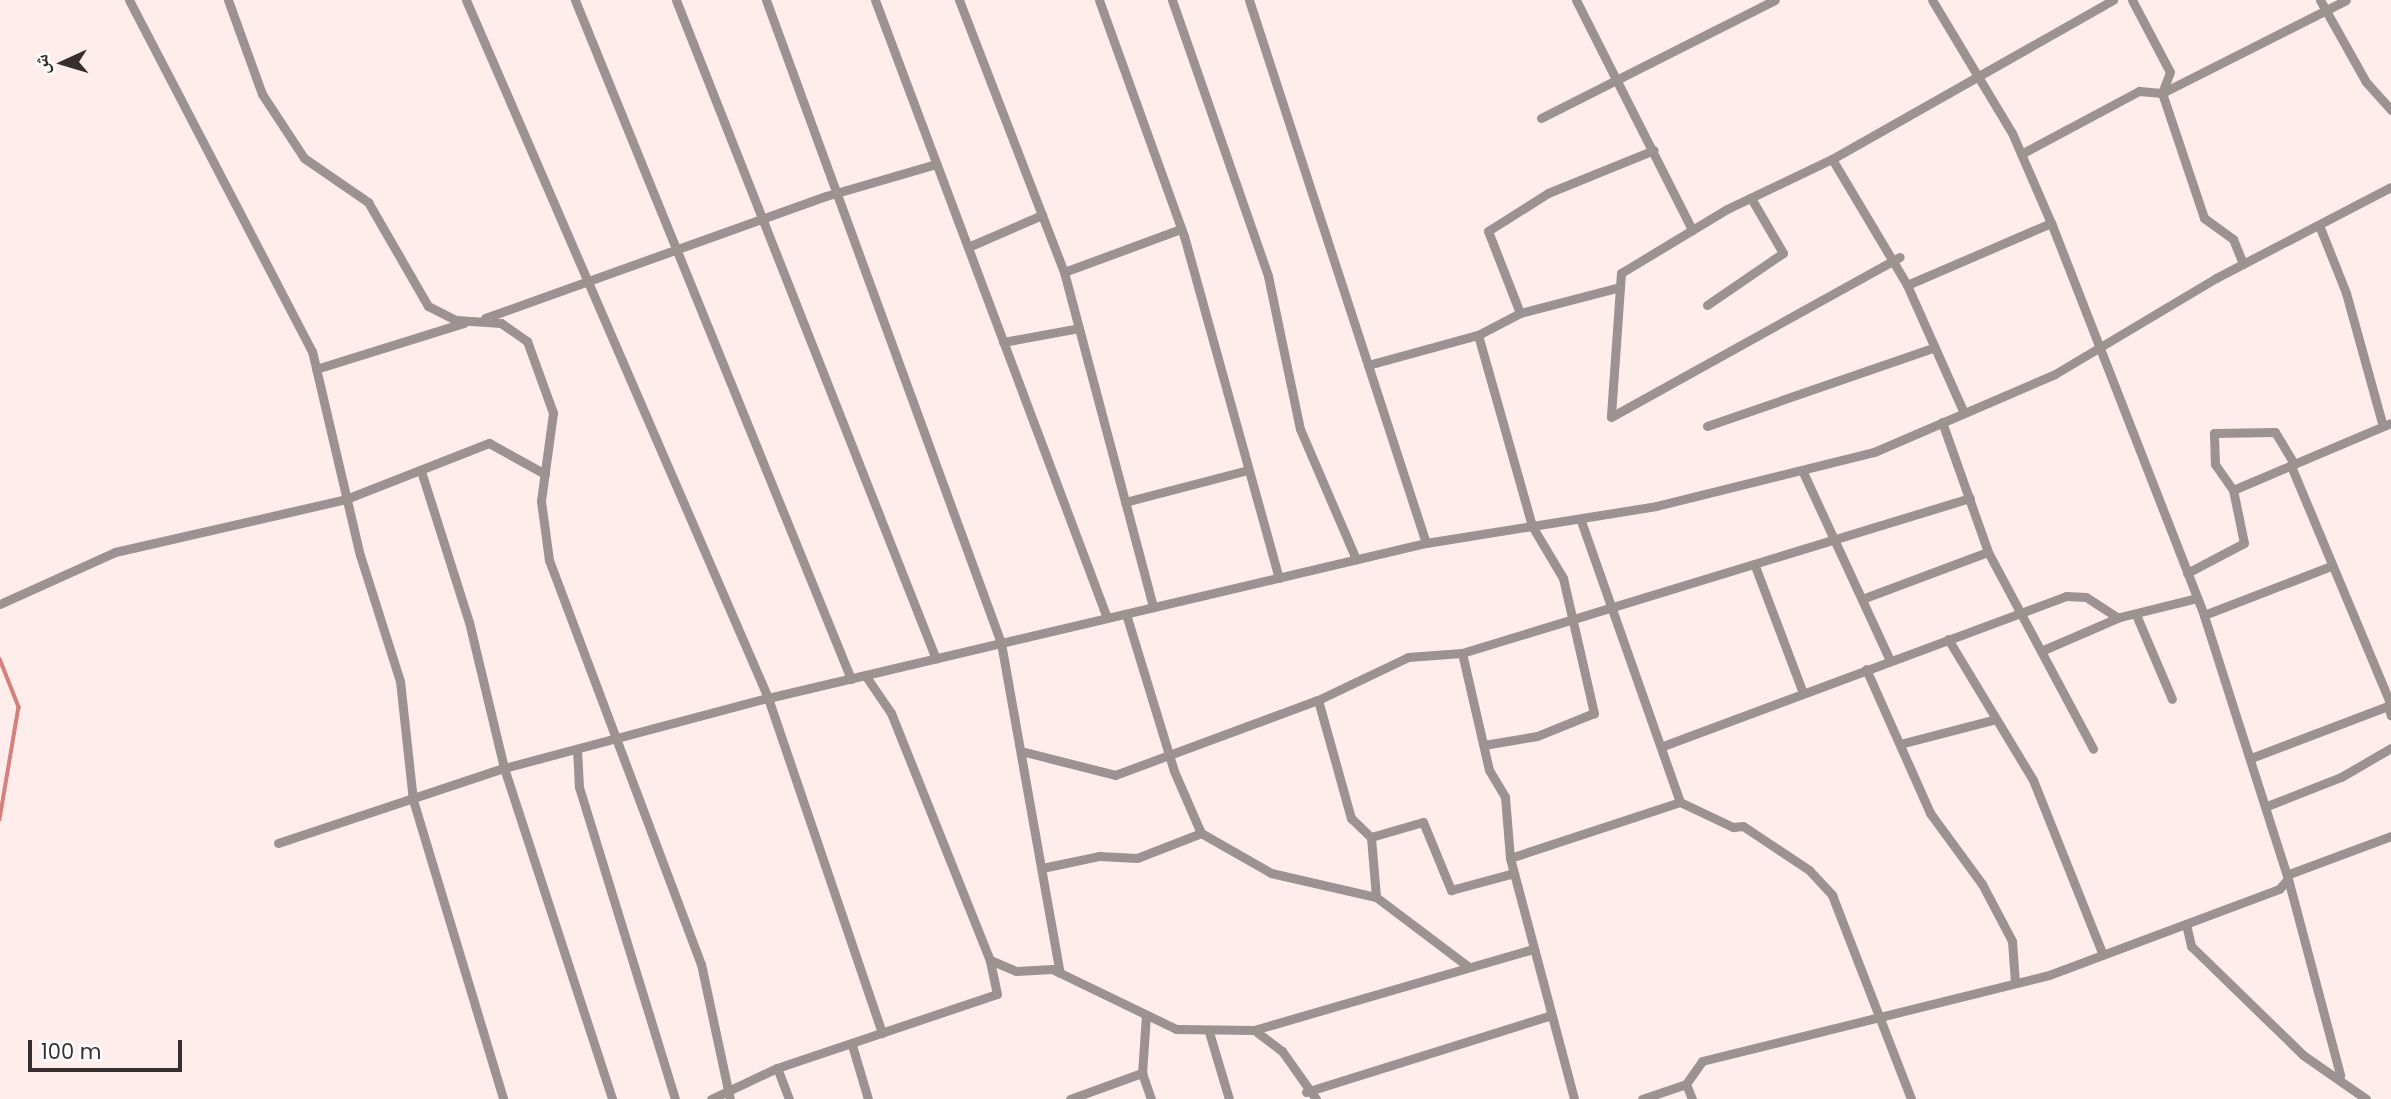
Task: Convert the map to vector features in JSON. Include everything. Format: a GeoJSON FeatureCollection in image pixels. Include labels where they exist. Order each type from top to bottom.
{"type":"FeatureCollection","features":[{"type":"Feature","properties":{"kind":"street"},"geometry":{"type":"LineString","coordinates":[[130,0],[316,369],[346,499],[400,681],[413,800],[503,1099]]}},
{"type":"Feature","properties":{"kind":"street"},"geometry":{"type":"LineString","coordinates":[[229,0],[262,94],[304,158],[368,202],[428,306],[456,320],[483,319],[527,341],[552,413],[545,474],[547,552],[701,964],[729,1095]]}},
{"type":"Feature","properties":{"kind":"street"},"geometry":{"type":"LineString","coordinates":[[466,0],[768,698],[882,1033]]}},
{"type":"Feature","properties":{"kind":"street"},"geometry":{"type":"LineString","coordinates":[[575,0],[851,679]]}},
{"type":"Feature","properties":{"kind":"street"},"geometry":{"type":"LineString","coordinates":[[676,0],[936,659]]}},
{"type":"Feature","properties":{"kind":"street"},"geometry":{"type":"LineString","coordinates":[[766,0],[1001,643],[1025,752],[1060,973]]}},
{"type":"Feature","properties":{"kind":"street"},"geometry":{"type":"LineString","coordinates":[[875,0],[1107,618]]}},
{"type":"Feature","properties":{"kind":"street"},"geometry":{"type":"LineString","coordinates":[[959,0],[1064,272],[1153,607]]}},
{"type":"Feature","properties":{"kind":"street"},"geometry":{"type":"LineString","coordinates":[[1098,0],[1181,229],[1279,578]]}},
{"type":"Feature","properties":{"kind":"street"},"geometry":{"type":"LineString","coordinates":[[1172,0],[1269,276],[1300,429],[1356,559]]}},
{"type":"Feature","properties":{"kind":"street"},"geometry":{"type":"LineString","coordinates":[[1249,0],[1426,543]]}},
{"type":"Feature","properties":{"kind":"street"},"geometry":{"type":"LineString","coordinates":[[1576,0],[1613,83],[1654,150],[1692,230]]}},
{"type":"Feature","properties":{"kind":"street"},"geometry":{"type":"LineString","coordinates":[[1933,0],[2021,154],[2051,223],[2204,615],[2289,876],[2340,1075]]}},
{"type":"Feature","properties":{"kind":"street"},"geometry":{"type":"LineString","coordinates":[[1896,259],[1611,417],[1621,273],[1692,230],[1832,159],[1977,73],[2113,0]]}},
{"type":"Feature","properties":{"kind":"street"},"geometry":{"type":"LineString","coordinates":[[2132,0],[2170,72],[2162,93],[2204,218],[2233,239],[2243,264]]}},
{"type":"Feature","properties":{"kind":"street"},"geometry":{"type":"LineString","coordinates":[[2320,0],[2366,82],[2391,110]]}},
{"type":"Feature","properties":{"kind":"street"},"geometry":{"type":"LineString","coordinates":[[2021,154],[2139,91],[2162,93],[2346,0]]}},
{"type":"Feature","properties":{"kind":"street"},"geometry":{"type":"LineString","coordinates":[[1541,118],[1769,1]]}},
{"type":"Feature","properties":{"kind":"street"},"geometry":{"type":"LineString","coordinates":[[1520,313],[1488,230],[1548,193],[1654,150]]}},
{"type":"Feature","properties":{"kind":"street"},"geometry":{"type":"LineString","coordinates":[[1832,159],[1896,259],[1964,413]]}},
{"type":"Feature","properties":{"kind":"street"},"geometry":{"type":"LineString","coordinates":[[316,369],[397,340],[483,319],[838,192],[936,164]]}},
{"type":"Feature","properties":{"kind":"street"},"geometry":{"type":"LineString","coordinates":[[278,843],[505,768],[768,698],[1426,543],[1581,521],[1874,452],[2099,350],[2243,264],[2391,187]]}},
{"type":"Feature","properties":{"kind":"street"},"geometry":{"type":"LineString","coordinates":[[1707,305],[1783,253],[1751,198]]}},
{"type":"Feature","properties":{"kind":"street"},"geometry":{"type":"LineString","coordinates":[[968,247],[1042,215]]}},
{"type":"Feature","properties":{"kind":"street"},"geometry":{"type":"LineString","coordinates":[[1907,285],[2051,223]]}},
{"type":"Feature","properties":{"kind":"street"},"geometry":{"type":"LineString","coordinates":[[2233,490],[2387,425],[2346,293],[2319,225]]}},
{"type":"Feature","properties":{"kind":"street"},"geometry":{"type":"LineString","coordinates":[[1064,272],[1181,229]]}},
{"type":"Feature","properties":{"kind":"street"},"geometry":{"type":"LineString","coordinates":[[1368,366],[1478,335],[1520,313],[1620,287]]}},
{"type":"Feature","properties":{"kind":"street"},"geometry":{"type":"LineString","coordinates":[[1003,342],[1079,328]]}},
{"type":"Feature","properties":{"kind":"street"},"geometry":{"type":"LineString","coordinates":[[1478,335],[1532,526],[1563,578],[1569,621],[1594,713],[1538,736],[1484,745]]}},
{"type":"Feature","properties":{"kind":"street"},"geometry":{"type":"LineString","coordinates":[[1707,426],[1935,347]]}},
{"type":"Feature","properties":{"kind":"street"},"geometry":{"type":"LineString","coordinates":[[1942,422],[1989,552],[2018,613],[2041,650],[2093,749]]}},
{"type":"Feature","properties":{"kind":"street"},"geometry":{"type":"LineString","coordinates":[[2187,573],[2244,544],[2233,490],[2215,464],[2214,433],[2274,432],[2292,465],[2391,716]]}},
{"type":"Feature","properties":{"kind":"street"},"geometry":{"type":"LineString","coordinates":[[0,604],[115,552],[346,499],[489,443],[545,474]]}},
{"type":"Feature","properties":{"kind":"street"},"geometry":{"type":"LineString","coordinates":[[1125,502],[1248,470]]}},
{"type":"Feature","properties":{"kind":"street"},"geometry":{"type":"LineString","coordinates":[[1802,470],[1889,658]]}},
{"type":"Feature","properties":{"kind":"street"},"geometry":{"type":"LineString","coordinates":[[421,471],[468,622],[505,768],[612,1099]]}},
{"type":"Feature","properties":{"kind":"street"},"geometry":{"type":"LineString","coordinates":[[1025,752],[1115,775],[1172,759],[1318,700],[1408,657],[1462,653],[1755,566],[1970,498]]}},
{"type":"Feature","properties":{"kind":"street"},"geometry":{"type":"LineString","coordinates":[[1581,521],[1663,746],[1680,802]]}},
{"type":"Feature","properties":{"kind":"street"},"geometry":{"type":"LineString","coordinates":[[1862,599],[1989,552]]}},
{"type":"Feature","properties":{"kind":"street"},"geometry":{"type":"LineString","coordinates":[[1755,566],[1803,693]]}},
{"type":"Feature","properties":{"kind":"street"},"geometry":{"type":"LineString","coordinates":[[2204,615],[2331,566]]}},
{"type":"Feature","properties":{"kind":"street"},"geometry":{"type":"LineString","coordinates":[[1663,746],[1889,658],[2066,596],[2086,597],[2118,618]]}},
{"type":"Feature","properties":{"kind":"street"},"geometry":{"type":"LineString","coordinates":[[2041,650],[2118,618],[2137,617],[2197,598]]}},
{"type":"Feature","properties":{"kind":"street"},"geometry":{"type":"LineString","coordinates":[[1126,614],[1172,759],[1201,833],[1271,873],[1376,897],[1469,967]]}},
{"type":"Feature","properties":{"kind":"street"},"geometry":{"type":"LineString","coordinates":[[2137,617],[2172,699]]}},
{"type":"Feature","properties":{"kind":"street"},"geometry":{"type":"LineString","coordinates":[[1948,639],[1993,720],[2033,780],[2103,955]]}},
{"type":"Feature","properties":{"kind":"street"},"geometry":{"type":"LineString","coordinates":[[1462,653],[1484,745],[1505,797],[1510,858],[1574,1099]]}},
{"type":"Feature","properties":{"kind":"street"},"geometry":{"type":"LineString","coordinates":[[1866,669],[1930,813],[1982,884],[2012,941],[2015,983]]}},
{"type":"Feature","properties":{"kind":"street"},"geometry":{"type":"LineString","coordinates":[[711,1099],[729,1095],[777,1068],[852,1045],[997,994],[990,960],[891,713],[865,675]]}},
{"type":"Feature","properties":{"kind":"street"},"geometry":{"type":"LineString","coordinates":[[1318,700],[1351,818],[1371,837],[1376,897]]}},
{"type":"Feature","properties":{"kind":"street"},"geometry":{"type":"LineString","coordinates":[[2251,758],[2389,706]]}},
{"type":"Feature","properties":{"kind":"street"},"geometry":{"type":"LineString","coordinates":[[1900,744],[1993,720]]}},
{"type":"Feature","properties":{"kind":"street"},"geometry":{"type":"LineString","coordinates":[[2267,806],[2341,777],[2391,748]]}},
{"type":"Feature","properties":{"kind":"street"},"geometry":{"type":"LineString","coordinates":[[577,749],[579,787],[675,1099]]}},
{"type":"Feature","properties":{"kind":"street"},"geometry":{"type":"LineString","coordinates":[[1510,858],[1680,802],[1733,827],[1743,826],[1810,870],[1832,895],[1882,1016],[1911,1099]]}},
{"type":"Feature","properties":{"kind":"street"},"geometry":{"type":"LineString","coordinates":[[1371,837],[1423,822],[1451,890],[1514,873]]}},
{"type":"Feature","properties":{"kind":"street"},"geometry":{"type":"LineString","coordinates":[[1042,868],[1099,856],[1137,858],[1201,833]]}},
{"type":"Feature","properties":{"kind":"street"},"geometry":{"type":"LineString","coordinates":[[1642,1099],[1686,1084],[1702,1061],[2015,983],[2103,955],[2279,889],[2289,876],[2391,836]]}},
{"type":"Feature","properties":{"kind":"street"},"geometry":{"type":"LineString","coordinates":[[2186,924],[2191,946],[2303,1055],[2340,1075],[2366,1099]]}},
{"type":"Feature","properties":{"kind":"street"},"geometry":{"type":"LineString","coordinates":[[990,960],[1016,971],[1060,973],[1176,1029],[1209,1032],[1254,1030],[1532,949]]}},
{"type":"Feature","properties":{"kind":"street"},"geometry":{"type":"LineString","coordinates":[[1146,1015],[1142,1073],[1151,1099]]}},
{"type":"Feature","properties":{"kind":"street"},"geometry":{"type":"LineString","coordinates":[[1306,1092],[1550,1015]]}},
{"type":"Feature","properties":{"kind":"street"},"geometry":{"type":"LineString","coordinates":[[1254,1030],[1282,1051],[1306,1092],[1316,1099]]}},
{"type":"Feature","properties":{"kind":"street"},"geometry":{"type":"LineString","coordinates":[[1209,1032],[1228,1099]]}},
{"type":"Feature","properties":{"kind":"street"},"geometry":{"type":"LineString","coordinates":[[852,1045],[868,1099]]}},
{"type":"Feature","properties":{"kind":"street"},"geometry":{"type":"LineString","coordinates":[[777,1068],[789,1099]]}},
{"type":"Feature","properties":{"kind":"street"},"geometry":{"type":"LineString","coordinates":[[1070,1099],[1142,1073]]}},
{"type":"Feature","properties":{"kind":"street"},"geometry":{"type":"LineString","coordinates":[[1686,1084],[1692,1099]]}},
{"type":"Feature","properties":{"kind":"waterway"},"geometry":{"type":"LineString","coordinates":[[0,659],[19,707],[0,819]]}}]}
